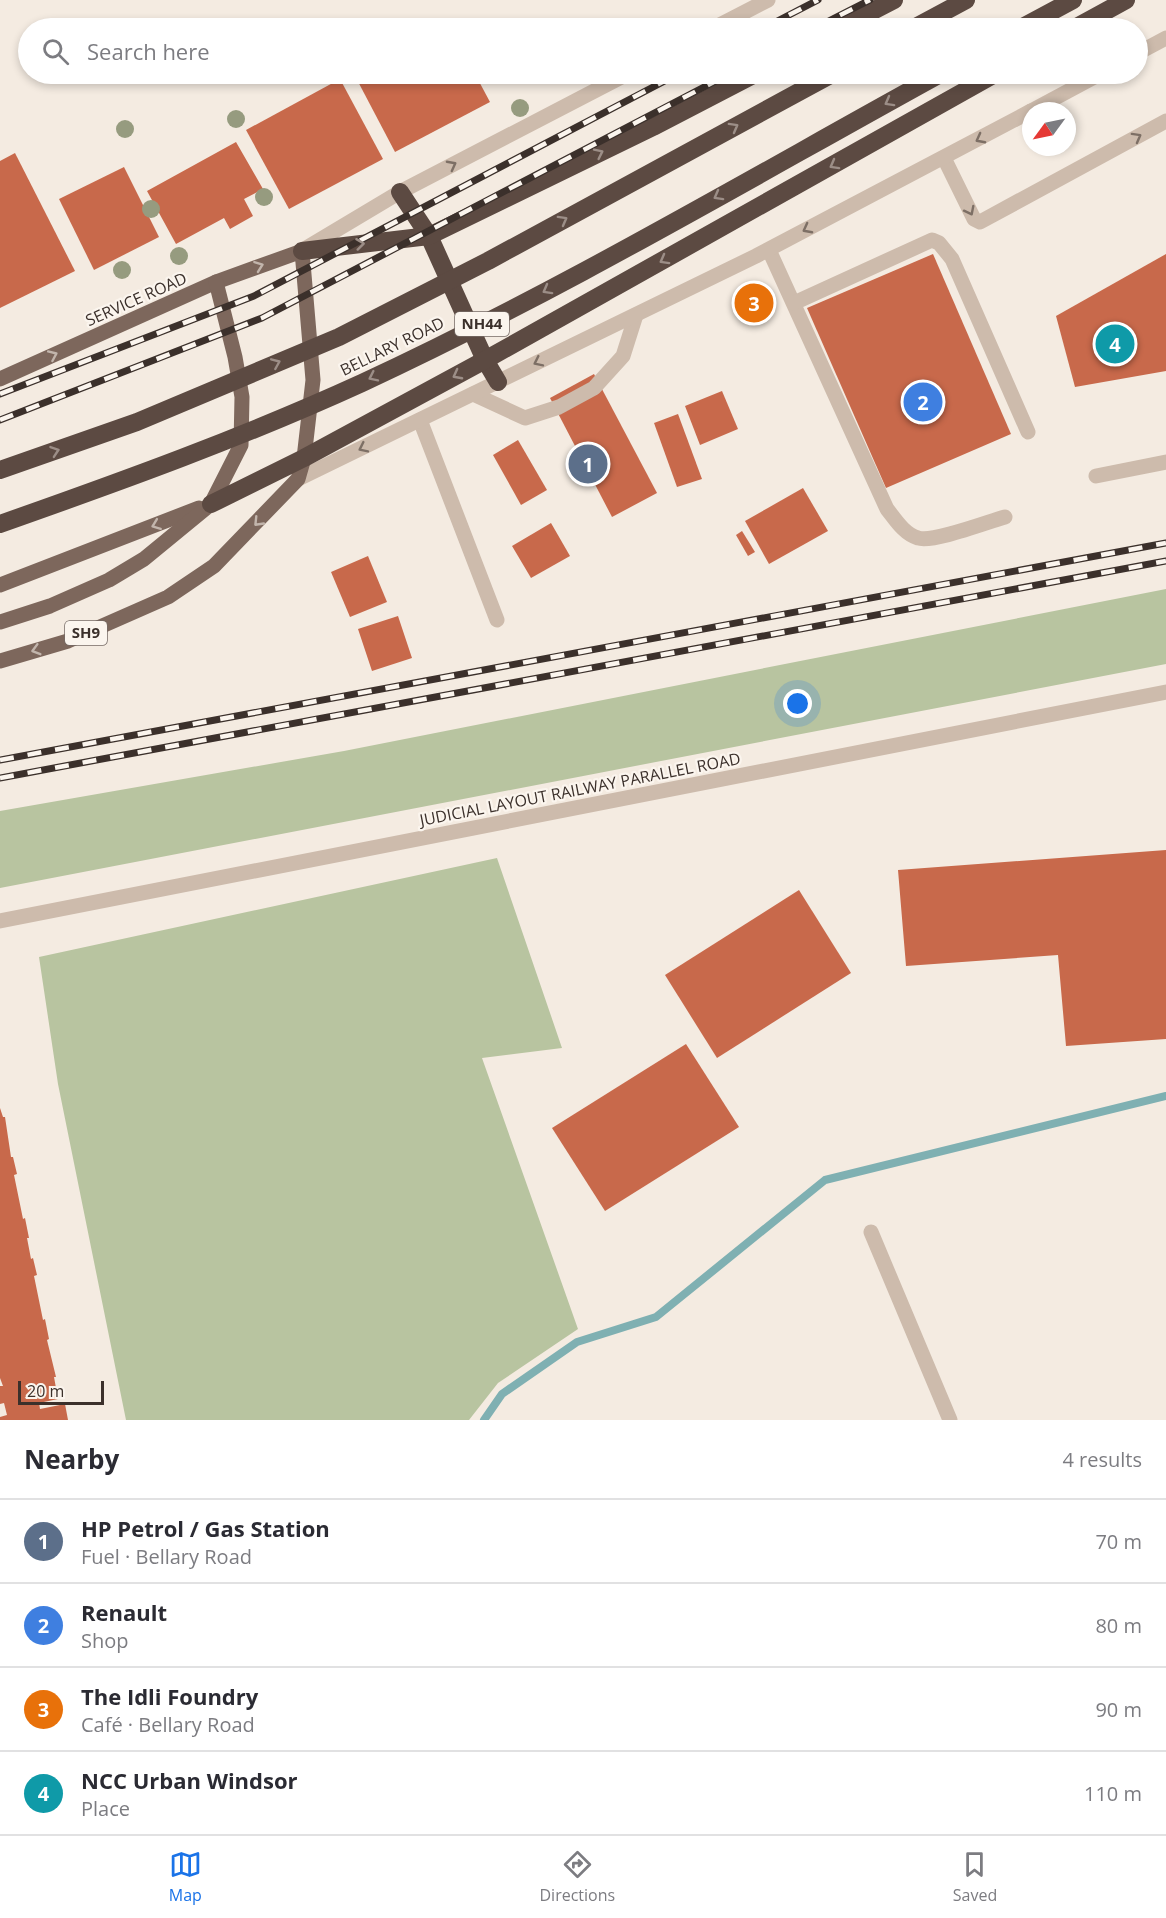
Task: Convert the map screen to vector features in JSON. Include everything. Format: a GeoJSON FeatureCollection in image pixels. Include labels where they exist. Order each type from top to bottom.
{"type":"FeatureCollection","features":[{"type":"Feature","properties":{"kind":"highway"},"geometry":{"type":"LineString","coordinates":[[859,18],[894,0]]}},
{"type":"Feature","properties":{"kind":"highway"},"geometry":{"type":"LineString","coordinates":[[933,18],[966,0]]}},
{"type":"Feature","properties":{"kind":"highway"},"geometry":{"type":"LineString","coordinates":[[1040,18],[1073,0]]}},
{"type":"Feature","properties":{"kind":"highway"},"geometry":{"type":"LineString","coordinates":[[1093,18],[1126,0]]}},
{"type":"Feature","properties":{"kind":"highway"},"geometry":{"type":"LineString","coordinates":[[302,251],[429,236],[653,127],[735,84]]}},
{"type":"Feature","properties":{"kind":"highway","name":"BELLARY ROAD"},"geometry":{"type":"LineString","coordinates":[[0,470],[137,422],[339,337],[488,261],[814,84]]}},
{"type":"Feature","properties":{"kind":"highway","name":"BELLARY ROAD"},"geometry":{"type":"LineString","coordinates":[[0,524],[170,463],[360,383],[515,308],[922,84]]}},
{"type":"Feature","properties":{"kind":"highway"},"geometry":{"type":"LineString","coordinates":[[210,504],[304,458],[485,360],[977,84]]}},
{"type":"Feature","properties":{"kind":"highway"},"geometry":{"type":"LineString","coordinates":[[400,192],[429,236],[485,360],[498,382]]}},
{"type":"Feature","properties":{"kind":"main road","name":"SERVICE ROAD"},"geometry":{"type":"LineString","coordinates":[[0,379],[216,282],[302,251]]}},
{"type":"Feature","properties":{"kind":"main road"},"geometry":{"type":"LineString","coordinates":[[302,251],[313,380],[304,458]]}},
{"type":"Feature","properties":{"kind":"main road","name":"SH9"},"geometry":{"type":"LineString","coordinates":[[0,622],[50,606],[109,580],[144,559],[210,504],[241,446],[242,397],[235,357],[216,282]]}},
{"type":"Feature","properties":{"kind":"main road","name":"SH9"},"geometry":{"type":"LineString","coordinates":[[0,661],[68,641],[168,597],[214,566],[298,479],[304,458]]}},
{"type":"Feature","properties":{"kind":"main road"},"geometry":{"type":"LineString","coordinates":[[0,585],[210,504]]}},
{"type":"Feature","properties":{"kind":"street"},"geometry":{"type":"LineString","coordinates":[[733,18],[768,0]]}},
{"type":"Feature","properties":{"kind":"street"},"geometry":{"type":"LineString","coordinates":[[1148,47],[1166,38]]}},
{"type":"Feature","properties":{"kind":"street"},"geometry":{"type":"LineString","coordinates":[[302,251],[400,192],[608,84]]}},
{"type":"Feature","properties":{"kind":"street"},"geometry":{"type":"LineString","coordinates":[[1048,102],[1081,84]]}},
{"type":"Feature","properties":{"kind":"street"},"geometry":{"type":"LineString","coordinates":[[298,479],[769,250],[1022,116]]}},
{"type":"Feature","properties":{"kind":"street"},"geometry":{"type":"LineString","coordinates":[[944,158],[974,219],[980,222],[1166,121]]}},
{"type":"Feature","properties":{"kind":"street"},"geometry":{"type":"LineString","coordinates":[[794,303],[932,240],[939,243],[952,259],[1028,432]]}},
{"type":"Feature","properties":{"kind":"street"},"geometry":{"type":"LineString","coordinates":[[769,250],[887,509],[897,522],[919,539],[932,538],[1005,517]]}},
{"type":"Feature","properties":{"kind":"street"},"geometry":{"type":"LineString","coordinates":[[472,394],[525,418],[559,407],[594,388],[623,356],[636,315]]}},
{"type":"Feature","properties":{"kind":"street"},"geometry":{"type":"LineString","coordinates":[[420,420],[497,620]]}},
{"type":"Feature","properties":{"kind":"street"},"geometry":{"type":"LineString","coordinates":[[1096,476],[1166,462]]}},
{"type":"Feature","properties":{"kind":"street","name":"JUDICIAL LAYOUT RAILWAY PARALLEL ROAD"},"geometry":{"type":"LineString","coordinates":[[0,921],[1166,693]]}},
{"type":"Feature","properties":{"kind":"street"},"geometry":{"type":"LineString","coordinates":[[871,1232],[950,1420]]}},
{"type":"Feature","properties":{"kind":"green space"},"geometry":{"type":"Polygon","coordinates":[[[1166,589],[1166,664],[0,888],[0,811],[344,751],[1166,589]]]}},
{"type":"Feature","properties":{"kind":"green space"},"geometry":{"type":"Polygon","coordinates":[[[497,858],[562,1048],[482,1058],[578,1329],[498,1383],[469,1420],[126,1420],[58,1084],[39,957],[497,858]]]}},
{"type":"Feature","properties":{"kind":"building"},"geometry":{"type":"Polygon","coordinates":[[[331,84],[343,84],[383,159],[289,209],[246,130],[331,84]]]}},
{"type":"Feature","properties":{"kind":"building"},"geometry":{"type":"Polygon","coordinates":[[[359,84],[480,84],[490,102],[395,152],[359,84]]]}},
{"type":"Feature","properties":{"kind":"building"},"geometry":{"type":"Polygon","coordinates":[[[236,142],[263,189],[244,199],[253,216],[230,229],[224,218],[176,244],[147,191],[236,142]]]}},
{"type":"Feature","properties":{"kind":"building"},"geometry":{"type":"Polygon","coordinates":[[[15,153],[75,271],[0,308],[0,161],[15,153]]]}},
{"type":"Feature","properties":{"kind":"building"},"geometry":{"type":"Polygon","coordinates":[[[124,167],[159,237],[94,270],[59,199],[124,167]]]}},
{"type":"Feature","properties":{"kind":"building"},"geometry":{"type":"Polygon","coordinates":[[[933,254],[1011,434],[886,488],[807,308],[933,254]]]}},
{"type":"Feature","properties":{"kind":"building"},"geometry":{"type":"Polygon","coordinates":[[[1166,254],[1166,371],[1075,387],[1056,316],[1166,254]]]}},
{"type":"Feature","properties":{"kind":"building"},"geometry":{"type":"Polygon","coordinates":[[[594,374],[657,493],[612,517],[550,398],[594,374]]]}},
{"type":"Feature","properties":{"kind":"building"},"geometry":{"type":"Polygon","coordinates":[[[722,391],[738,429],[700,445],[685,406],[722,391]]]}},
{"type":"Feature","properties":{"kind":"building"},"geometry":{"type":"Polygon","coordinates":[[[678,414],[702,479],[677,487],[654,423],[678,414]]]}},
{"type":"Feature","properties":{"kind":"building"},"geometry":{"type":"Polygon","coordinates":[[[518,440],[547,490],[521,505],[493,455],[518,440]]]}},
{"type":"Feature","properties":{"kind":"building"},"geometry":{"type":"Polygon","coordinates":[[[803,488],[828,531],[769,564],[745,521],[803,488]]]}},
{"type":"Feature","properties":{"kind":"building"},"geometry":{"type":"Polygon","coordinates":[[[551,523],[570,556],[531,578],[512,546],[551,523]]]}},
{"type":"Feature","properties":{"kind":"building"},"geometry":{"type":"Polygon","coordinates":[[[742,531],[755,552],[748,556],[736,535],[742,531]]]}},
{"type":"Feature","properties":{"kind":"building"},"geometry":{"type":"Polygon","coordinates":[[[368,556],[387,602],[350,617],[331,572],[368,556]]]}},
{"type":"Feature","properties":{"kind":"building"},"geometry":{"type":"Polygon","coordinates":[[[398,616],[412,658],[372,671],[358,629],[398,616]]]}},
{"type":"Feature","properties":{"kind":"building"},"geometry":{"type":"Polygon","coordinates":[[[1166,850],[1166,1039],[1066,1046],[1058,955],[906,966],[898,870],[1166,850]]]}},
{"type":"Feature","properties":{"kind":"building"},"geometry":{"type":"Polygon","coordinates":[[[799,890],[851,973],[717,1058],[665,975],[799,890]]]}},
{"type":"Feature","properties":{"kind":"building"},"geometry":{"type":"Polygon","coordinates":[[[686,1044],[739,1127],[605,1211],[552,1128],[686,1044]]]}},
{"type":"Feature","properties":{"kind":"building"},"geometry":{"type":"Polygon","coordinates":[[[0,1108],[5,1117],[11,1157],[13,1157],[17,1174],[14,1175],[23,1219],[25,1218],[31,1259],[33,1258],[37,1275],[34,1276],[56,1377],[54,1377],[58,1399],[39,1403],[40,1409],[65,1404],[68,1420],[0,1420],[0,1417],[7,1415],[4,1403],[0,1404],[0,1386],[3,1386],[0,1378],[0,1108]]]}},
{"type":"Feature","properties":{"kind":"waterway"},"geometry":{"type":"LineString","coordinates":[[484,1420],[502,1394],[577,1342],[656,1317],[825,1180],[1166,1096]]}},
{"type":"Feature","properties":{"kind":"railway"},"geometry":{"type":"LineString","coordinates":[[783,18],[818,0]]}},
{"type":"Feature","properties":{"kind":"railway"},"geometry":{"type":"LineString","coordinates":[[835,18],[870,0]]}},
{"type":"Feature","properties":{"kind":"railway"},"geometry":{"type":"LineString","coordinates":[[0,394],[254,296],[659,84]]}},
{"type":"Feature","properties":{"kind":"railway"},"geometry":{"type":"LineString","coordinates":[[0,420],[262,318],[710,84]]}},
{"type":"Feature","properties":{"kind":"railway"},"geometry":{"type":"LineString","coordinates":[[0,760],[1166,543]]}},
{"type":"Feature","properties":{"kind":"railway"},"geometry":{"type":"LineString","coordinates":[[0,778],[1166,561]]}},
{"type":"Feature","properties":{"kind":"place","name":"The Idli Foundry"},"geometry":{"type":"Point","coordinates":[754,303]}},
{"type":"Feature","properties":{"kind":"place","name":"NCC Urban Windsor"},"geometry":{"type":"Point","coordinates":[1115,344]}},
{"type":"Feature","properties":{"kind":"place","name":"Renault"},"geometry":{"type":"Point","coordinates":[923,402]}},
{"type":"Feature","properties":{"kind":"place","name":"HP Petrol / Gas Station"},"geometry":{"type":"Point","coordinates":[588,464]}}]}
